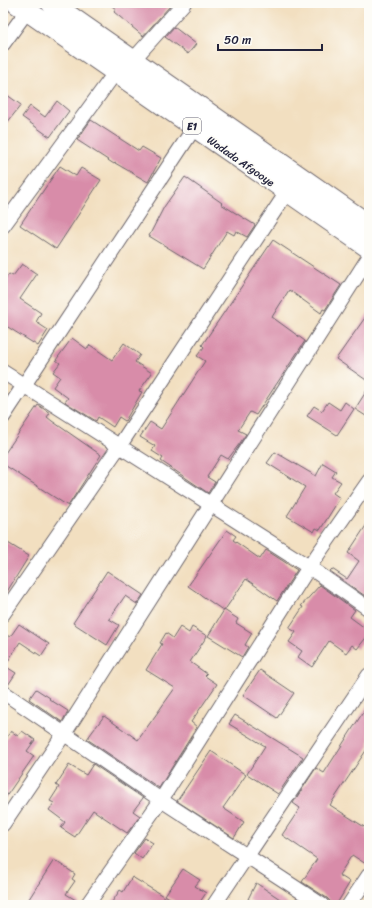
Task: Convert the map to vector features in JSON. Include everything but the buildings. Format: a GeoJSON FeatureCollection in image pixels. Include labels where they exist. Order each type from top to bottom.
{"type":"FeatureCollection","features":[{"type":"Feature","properties":{"kind":"highway","name":"Wadada Afgooye"},"geometry":{"type":"LineString","coordinates":[[51,3],[369,225]]}},
{"type":"Feature","properties":{"kind":"highway","name":"Wadada Afgooye"},"geometry":{"type":"LineString","coordinates":[[22,7],[194,128],[369,248]]}},
{"type":"Feature","properties":{"kind":"street"},"geometry":{"type":"LineString","coordinates":[[133,60],[184,3]]}},
{"type":"Feature","properties":{"kind":"street"},"geometry":{"type":"LineString","coordinates":[[3,44],[22,7]]}},
{"type":"Feature","properties":{"kind":"street"},"geometry":{"type":"LineString","coordinates":[[3,226],[115,73]]}},
{"type":"Feature","properties":{"kind":"street"},"geometry":{"type":"LineString","coordinates":[[3,417],[194,128]]}},
{"type":"Feature","properties":{"kind":"street"},"geometry":{"type":"LineString","coordinates":[[3,614],[120,445],[287,192]]}},
{"type":"Feature","properties":{"kind":"street"},"geometry":{"type":"LineString","coordinates":[[3,824],[64,734],[369,257]]}},
{"type":"Feature","properties":{"kind":"street"},"geometry":{"type":"LineString","coordinates":[[3,372],[120,445],[309,567],[369,609]]}},
{"type":"Feature","properties":{"kind":"street"},"geometry":{"type":"LineString","coordinates":[[87,905],[161,800],[309,567],[369,481]]}},
{"type":"Feature","properties":{"kind":"street"},"geometry":{"type":"LineString","coordinates":[[214,905],[369,675]]}},
{"type":"Feature","properties":{"kind":"street"},"geometry":{"type":"LineString","coordinates":[[3,692],[161,800],[322,905]]}},
{"type":"Feature","properties":{"kind":"street"},"geometry":{"type":"LineString","coordinates":[[349,905],[369,875]]}}]}
